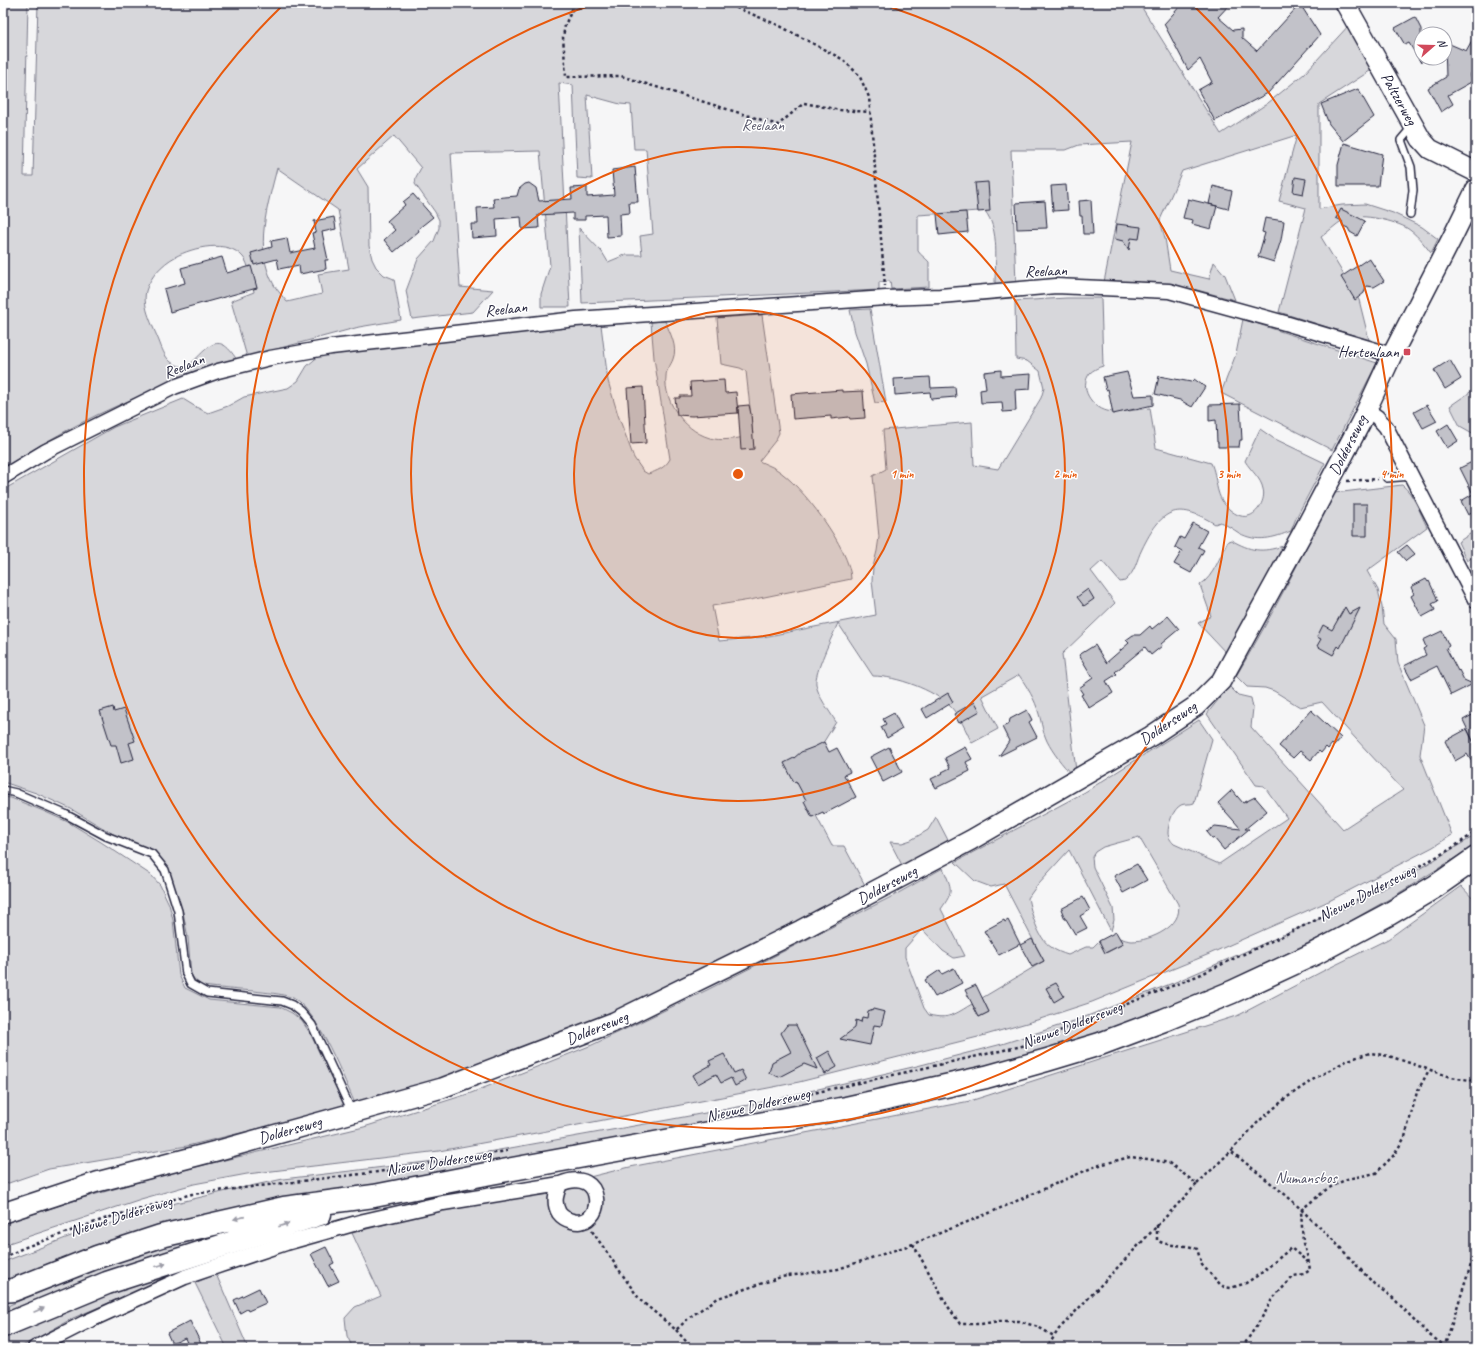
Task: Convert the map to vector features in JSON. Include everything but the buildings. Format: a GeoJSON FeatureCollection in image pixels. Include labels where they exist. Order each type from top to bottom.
{"type":"FeatureCollection","features":[{"type":"Feature","properties":{"kind":"main road","name":"Paltzerweg"},"geometry":{"type":"LineString","coordinates":[[1345,3],[1421,139],[1430,149],[1476,172]]}},
{"type":"Feature","properties":{"kind":"main road","name":"Dolderseweg"},"geometry":{"type":"LineString","coordinates":[[3,1213],[97,1182],[216,1151],[442,1088],[614,1022],[801,930],[958,847],[1151,736],[1196,706],[1221,681],[1303,532],[1367,410],[1392,355],[1454,236],[1476,189]]}},
{"type":"Feature","properties":{"kind":"main road","name":"Nieuwe Dolderseweg"},"geometry":{"type":"LineString","coordinates":[[6,1294],[97,1257],[161,1236],[284,1208],[374,1196],[846,1108],[986,1077],[1055,1058],[1100,1044],[1164,1020],[1232,992],[1314,954],[1389,914],[1436,886],[1476,858]]}},
{"type":"Feature","properties":{"kind":"main road","name":"Nieuwe Dolderseweg"},"geometry":{"type":"LineString","coordinates":[[3,1326],[107,1283],[374,1196]]}},
{"type":"Feature","properties":{"kind":"street","name":"Reelaan"},"geometry":{"type":"LineString","coordinates":[[3,477],[46,452],[174,387],[218,371],[270,358],[354,344],[576,319],[886,298],[940,296],[1056,286],[1169,292],[1284,323],[1392,355]]}},
{"type":"Feature","properties":{"kind":"street"},"geometry":{"type":"LineString","coordinates":[[1367,410],[1377,417],[1386,427],[1476,601]]}},
{"type":"Feature","properties":{"kind":"street"},"geometry":{"type":"LineString","coordinates":[[35,1348],[84,1323],[185,1277],[286,1243],[364,1221],[443,1203],[560,1184],[576,1179],[590,1184],[595,1192],[597,1204],[592,1215],[585,1220],[576,1222],[570,1221],[561,1215],[556,1207],[555,1197],[560,1184]]}},
{"type":"Feature","properties":{"kind":"lane"},"geometry":{"type":"LineString","coordinates":[[1410,214],[1413,190],[1412,167],[1401,140],[1414,126]]}},
{"type":"Feature","properties":{"kind":"lane"},"geometry":{"type":"LineString","coordinates":[[1387,478],[1412,476]]}},
{"type":"Feature","properties":{"kind":"lane"},"geometry":{"type":"LineString","coordinates":[[3,790],[16,793],[58,811],[106,836],[152,854],[165,870],[178,911],[186,974],[191,984],[206,993],[282,1001],[292,1005],[301,1012],[312,1025],[352,1113]]}},
{"type":"Feature","properties":{"kind":"path"},"geometry":{"type":"LineString","coordinates":[[575,3],[565,25],[563,37],[566,77],[621,76],[778,125],[804,103],[840,110],[870,112]]}},
{"type":"Feature","properties":{"kind":"path"},"geometry":{"type":"LineString","coordinates":[[725,3],[778,25],[842,59],[859,75],[869,97],[886,298]]}},
{"type":"Feature","properties":{"kind":"path"},"geometry":{"type":"LineString","coordinates":[[1329,483],[1387,478]]}},
{"type":"Feature","properties":{"kind":"path","name":"Nieuwe Dolderseweg"},"geometry":{"type":"LineString","coordinates":[[768,1103],[1022,1046],[1197,976],[1346,906],[1450,850],[1476,832]]}},
{"type":"Feature","properties":{"kind":"path"},"geometry":{"type":"LineString","coordinates":[[1043,1348],[1048,1347],[1058,1329],[1157,1225],[1232,1151],[1259,1122],[1286,1098],[1317,1078],[1348,1060],[1370,1053],[1389,1056],[1451,1077],[1476,1081]]}},
{"type":"Feature","properties":{"kind":"path"},"geometry":{"type":"LineString","coordinates":[[1301,1210],[1327,1189],[1347,1179],[1376,1172],[1394,1155],[1405,1137],[1417,1092],[1429,1070]]}},
{"type":"Feature","properties":{"kind":"path","name":"Nieuwe Dolderseweg"},"geometry":{"type":"LineString","coordinates":[[3,1258],[23,1248],[107,1218],[192,1194],[378,1172],[511,1150]]}},
{"type":"Feature","properties":{"kind":"path"},"geometry":{"type":"LineString","coordinates":[[1232,1151],[1287,1196],[1374,1284],[1393,1298],[1428,1334],[1445,1347],[1476,1249]]}},
{"type":"Feature","properties":{"kind":"path"},"geometry":{"type":"LineString","coordinates":[[676,1330],[690,1317],[718,1298],[781,1277],[838,1269],[913,1244],[987,1214],[1096,1166],[1130,1157],[1148,1159],[1169,1163],[1197,1184]]}},
{"type":"Feature","properties":{"kind":"path"},"geometry":{"type":"LineString","coordinates":[[1242,1348],[1272,1300],[1294,1276],[1304,1274],[1310,1270],[1303,1243],[1301,1210]]}},
{"type":"Feature","properties":{"kind":"path"},"geometry":{"type":"LineString","coordinates":[[585,1220],[640,1300],[676,1330],[692,1348]]}},
{"type":"Feature","properties":{"kind":"path"},"geometry":{"type":"LineString","coordinates":[[1157,1225],[1157,1240],[1164,1244],[1189,1246],[1197,1249],[1202,1264],[1224,1287],[1231,1288],[1260,1274],[1292,1248],[1309,1263]]}},
{"type":"Feature","properties":{"kind":"path"},"geometry":{"type":"LineString","coordinates":[[913,1244],[947,1305],[960,1324],[1019,1321],[1038,1327],[1054,1336]]}},
{"type":"Feature","properties":{"kind":"green space"},"geometry":{"type":"Polygon","coordinates":[[[3,3],[28,3],[24,176],[33,176],[38,3],[1139,3],[1221,134],[1268,103],[1304,74],[1350,24],[1376,67],[1319,104],[1319,209],[1342,205],[1365,204],[1393,213],[1422,227],[1438,239],[1431,253],[1423,242],[1409,229],[1391,222],[1365,217],[1343,220],[1321,237],[1359,300],[1369,340],[1279,312],[1306,208],[1279,201],[1297,135],[1182,171],[1160,220],[1165,238],[1170,270],[1209,279],[1214,262],[1225,275],[1235,300],[1193,289],[1163,284],[1104,282],[1132,142],[1079,145],[1066,150],[1011,150],[1016,284],[995,284],[996,246],[993,227],[985,211],[979,211],[918,215],[918,251],[929,262],[929,287],[891,289],[890,281],[879,282],[879,290],[582,303],[579,228],[602,252],[608,262],[625,255],[642,255],[640,236],[653,234],[646,149],[634,149],[631,105],[620,104],[587,95],[592,179],[577,178],[573,85],[559,83],[570,307],[541,307],[541,294],[550,266],[540,151],[451,153],[460,287],[493,290],[473,312],[412,319],[406,291],[418,259],[434,241],[439,228],[439,220],[415,184],[416,177],[421,168],[394,136],[357,169],[368,187],[369,246],[372,259],[376,267],[384,275],[394,279],[401,320],[359,327],[247,357],[231,301],[254,292],[250,273],[245,260],[237,251],[220,246],[210,246],[182,253],[161,267],[150,281],[146,291],[145,297],[147,310],[163,352],[172,363],[187,367],[207,348],[218,343],[224,345],[230,350],[237,360],[156,390],[96,415],[49,440],[3,468],[3,3]],[[277,168],[264,226],[264,256],[274,285],[287,302],[322,294],[318,274],[349,269],[338,210],[277,168]]]}},
{"type":"Feature","properties":{"kind":"green space"},"geometry":{"type":"Polygon","coordinates":[[[1101,298],[1103,366],[1091,372],[1087,379],[1085,385],[1088,396],[1101,409],[1112,412],[1150,408],[1156,448],[1211,463],[1220,498],[1228,508],[1235,513],[1240,516],[1252,515],[1258,509],[1262,501],[1264,493],[1262,485],[1245,461],[1260,429],[1273,438],[1325,463],[1296,518],[1291,531],[1278,536],[1259,539],[1252,538],[1239,533],[1220,522],[1215,524],[1190,512],[1180,511],[1171,513],[1156,525],[1142,549],[1134,570],[1125,581],[1120,582],[1102,561],[1091,571],[1115,603],[1062,654],[1076,771],[1071,774],[1052,750],[1047,741],[1035,703],[1019,675],[982,696],[998,729],[972,743],[957,714],[943,700],[925,689],[903,681],[873,676],[838,623],[828,645],[816,679],[817,689],[821,699],[836,722],[800,780],[801,787],[832,846],[844,846],[866,887],[799,923],[558,1038],[357,1108],[321,1031],[302,1005],[293,998],[284,995],[202,986],[194,979],[191,974],[188,938],[183,912],[172,884],[154,860],[71,809],[36,793],[3,782],[3,490],[114,427],[183,399],[208,413],[228,406],[244,397],[288,388],[298,381],[307,366],[321,354],[535,328],[601,325],[608,381],[618,415],[634,458],[643,471],[648,474],[663,467],[670,459],[654,358],[651,322],[665,321],[673,340],[675,350],[666,374],[666,386],[668,397],[673,406],[686,424],[695,431],[704,436],[718,440],[753,435],[746,371],[740,368],[721,364],[717,318],[762,315],[779,433],[775,441],[759,461],[776,469],[786,477],[811,503],[834,535],[843,552],[849,567],[851,579],[750,600],[712,606],[719,641],[763,637],[876,615],[872,581],[873,567],[879,537],[873,476],[886,469],[883,430],[972,422],[974,465],[998,469],[1041,398],[1044,388],[1040,371],[1027,361],[1016,359],[1015,301],[1101,298]]]}},
{"type":"Feature","properties":{"kind":"green space"},"geometry":{"type":"Polygon","coordinates":[[[870,309],[886,402],[875,403],[866,364],[855,332],[850,310],[870,309]]]}},
{"type":"Feature","properties":{"kind":"green space"},"geometry":{"type":"Polygon","coordinates":[[[1243,319],[1377,363],[1332,450],[1221,393],[1236,354],[1243,319]]]}},
{"type":"Feature","properties":{"kind":"green space"},"geometry":{"type":"Polygon","coordinates":[[[1476,388],[1476,435],[1460,426],[1450,406],[1476,388]]]}},
{"type":"Feature","properties":{"kind":"green space"},"geometry":{"type":"Polygon","coordinates":[[[1402,485],[1410,493],[1427,527],[1367,571],[1378,590],[1384,624],[1396,639],[1398,663],[1424,725],[1420,755],[1452,835],[1433,847],[1329,901],[1207,955],[1092,1002],[982,1036],[799,1082],[547,1131],[439,1151],[247,1174],[194,1184],[141,1199],[3,1245],[3,1224],[8,1222],[79,1199],[170,1173],[364,1127],[471,1093],[592,1045],[705,991],[893,896],[943,868],[950,885],[950,894],[941,909],[965,956],[954,958],[943,951],[922,929],[905,948],[905,957],[924,1008],[929,1015],[942,1017],[952,1015],[972,1004],[979,1017],[989,1012],[982,998],[1044,961],[1004,884],[991,887],[975,881],[955,862],[1085,792],[1199,720],[1212,739],[1194,803],[1184,804],[1178,807],[1169,825],[1168,833],[1173,843],[1219,864],[1287,818],[1264,786],[1256,785],[1207,714],[1229,686],[1238,695],[1251,698],[1253,708],[1251,727],[1343,829],[1403,790],[1322,702],[1300,707],[1274,691],[1265,688],[1247,687],[1236,676],[1274,609],[1334,493],[1402,485]],[[1139,837],[1103,847],[1095,852],[1092,857],[1093,867],[1113,908],[1114,920],[1111,931],[1069,850],[1038,884],[1028,898],[1036,925],[1042,938],[1046,943],[1059,952],[1068,955],[1086,947],[1093,947],[1099,941],[1106,953],[1123,944],[1119,938],[1132,941],[1156,935],[1164,931],[1176,919],[1178,904],[1139,837]]]}},
{"type":"Feature","properties":{"kind":"green space"},"geometry":{"type":"Polygon","coordinates":[[[1476,530],[1476,555],[1467,561],[1458,542],[1476,530]]]}},
{"type":"Feature","properties":{"kind":"green space"},"geometry":{"type":"Polygon","coordinates":[[[1231,540],[1244,547],[1256,550],[1268,550],[1283,546],[1239,633],[1226,653],[1198,623],[1211,616],[1200,585],[1213,571],[1228,541],[1231,540]]]}},
{"type":"Feature","properties":{"kind":"green space"},"geometry":{"type":"Polygon","coordinates":[[[3,797],[11,798],[68,822],[151,875],[160,885],[169,904],[173,920],[179,975],[185,988],[209,1000],[280,1007],[292,1013],[301,1020],[310,1033],[345,1107],[187,1146],[49,1169],[3,1185],[3,797]]]}},
{"type":"Feature","properties":{"kind":"green space"},"geometry":{"type":"Polygon","coordinates":[[[936,817],[949,842],[903,867],[890,842],[902,843],[911,840],[928,830],[936,817]]]}},
{"type":"Feature","properties":{"kind":"green space"},"geometry":{"type":"Polygon","coordinates":[[[1476,835],[1476,845],[1391,898],[1333,931],[1240,976],[1190,999],[1120,1026],[948,1079],[444,1177],[3,1283],[3,1262],[71,1236],[176,1203],[283,1179],[443,1160],[754,1104],[917,1066],[1002,1044],[1077,1020],[1178,981],[1290,932],[1360,901],[1409,875],[1476,835]]]}},
{"type":"Feature","properties":{"kind":"green space","name":"Numansbos"},"geometry":{"type":"Polygon","coordinates":[[[1461,886],[1476,902],[1476,1348],[353,1348],[347,1336],[345,1318],[355,1307],[381,1296],[352,1233],[439,1210],[472,1206],[630,1167],[970,1101],[1239,1015],[1388,939],[1461,886]]]}},
{"type":"Feature","properties":{"kind":"green space"},"geometry":{"type":"Polygon","coordinates":[[[234,1230],[91,1284],[3,1320],[3,1308],[93,1268],[134,1252],[234,1230]]]}},
{"type":"Feature","properties":{"kind":"green space"},"geometry":{"type":"Polygon","coordinates":[[[208,1261],[73,1318],[19,1348],[3,1348],[3,1333],[70,1305],[208,1261]]]}},
{"type":"Feature","properties":{"kind":"green space"},"geometry":{"type":"Polygon","coordinates":[[[216,1274],[248,1348],[227,1348],[195,1283],[216,1274]]]}},
{"type":"Feature","properties":{"kind":"place","name":"Hertenlaan"},"geometry":{"type":"Point","coordinates":[1407,352]}}]}
